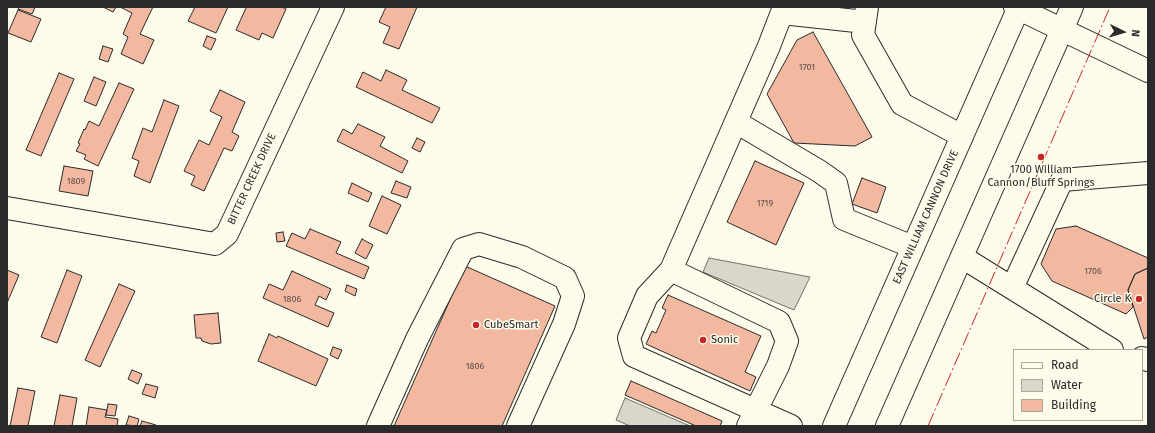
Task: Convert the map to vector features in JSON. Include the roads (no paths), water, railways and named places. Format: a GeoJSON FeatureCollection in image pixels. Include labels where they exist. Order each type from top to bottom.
{"type":"FeatureCollection","features":[{"type":"Feature","properties":{"kind":"main road","name":"BITTER CREEK DRIVE"},"geometry":{"type":"LineString","coordinates":[[7,208],[215,244],[227,234],[333,7]]}},
{"type":"Feature","properties":{"kind":"main road"},"geometry":{"type":"LineString","coordinates":[[1018,7],[1148,71]]}},
{"type":"Feature","properties":{"kind":"main road","name":"EAST WILLIAM CANNON DRIVE"},"geometry":{"type":"LineString","coordinates":[[834,426],[1018,7]]}},
{"type":"Feature","properties":{"kind":"main road"},"geometry":{"type":"LineString","coordinates":[[887,426],[1072,7]]}},
{"type":"Feature","properties":{"kind":"main road"},"geometry":{"type":"LineString","coordinates":[[791,426],[751,418],[634,356],[629,338],[647,296],[671,270],[769,46],[783,10],[866,14],[863,35],[902,104],[962,136]]}},
{"type":"Feature","properties":{"kind":"main road"},"geometry":{"type":"LineString","coordinates":[[736,122],[819,170],[836,183],[844,219],[913,247]]}},
{"type":"Feature","properties":{"kind":"main road"},"geometry":{"type":"LineString","coordinates":[[1012,288],[1062,180],[1148,173]]}},
{"type":"Feature","properties":{"kind":"main road"},"geometry":{"type":"LineString","coordinates":[[378,426],[417,339],[463,249],[479,244],[522,257],[565,278],[573,296],[564,324],[518,426]]}},
{"type":"Feature","properties":{"kind":"main road"},"geometry":{"type":"LineString","coordinates":[[962,257],[1110,349]]}},
{"type":"Feature","properties":{"kind":"main road"},"geometry":{"type":"LineString","coordinates":[[671,270],[779,322],[787,341],[778,366],[751,418]]}},
{"type":"Feature","properties":{"kind":"water"},"geometry":{"type":"Polygon","coordinates":[[[709,258],[810,277],[794,310],[703,272],[709,258]]]}},
{"type":"Feature","properties":{"kind":"water"},"geometry":{"type":"Polygon","coordinates":[[[625,398],[690,426],[630,426],[616,420],[625,398]]]}},
{"type":"Feature","properties":{"kind":"place","name":"1700 William Cannon/Bluff Springs"},"geometry":{"type":"Point","coordinates":[1041,157]}},
{"type":"Feature","properties":{"kind":"place","name":"Circle K"},"geometry":{"type":"Point","coordinates":[1139,299]}},
{"type":"Feature","properties":{"kind":"place","name":"CubeSmart"},"geometry":{"type":"Point","coordinates":[476,325]}},
{"type":"Feature","properties":{"kind":"place","name":"Sonic"},"geometry":{"type":"Point","coordinates":[703,340]}}]}
